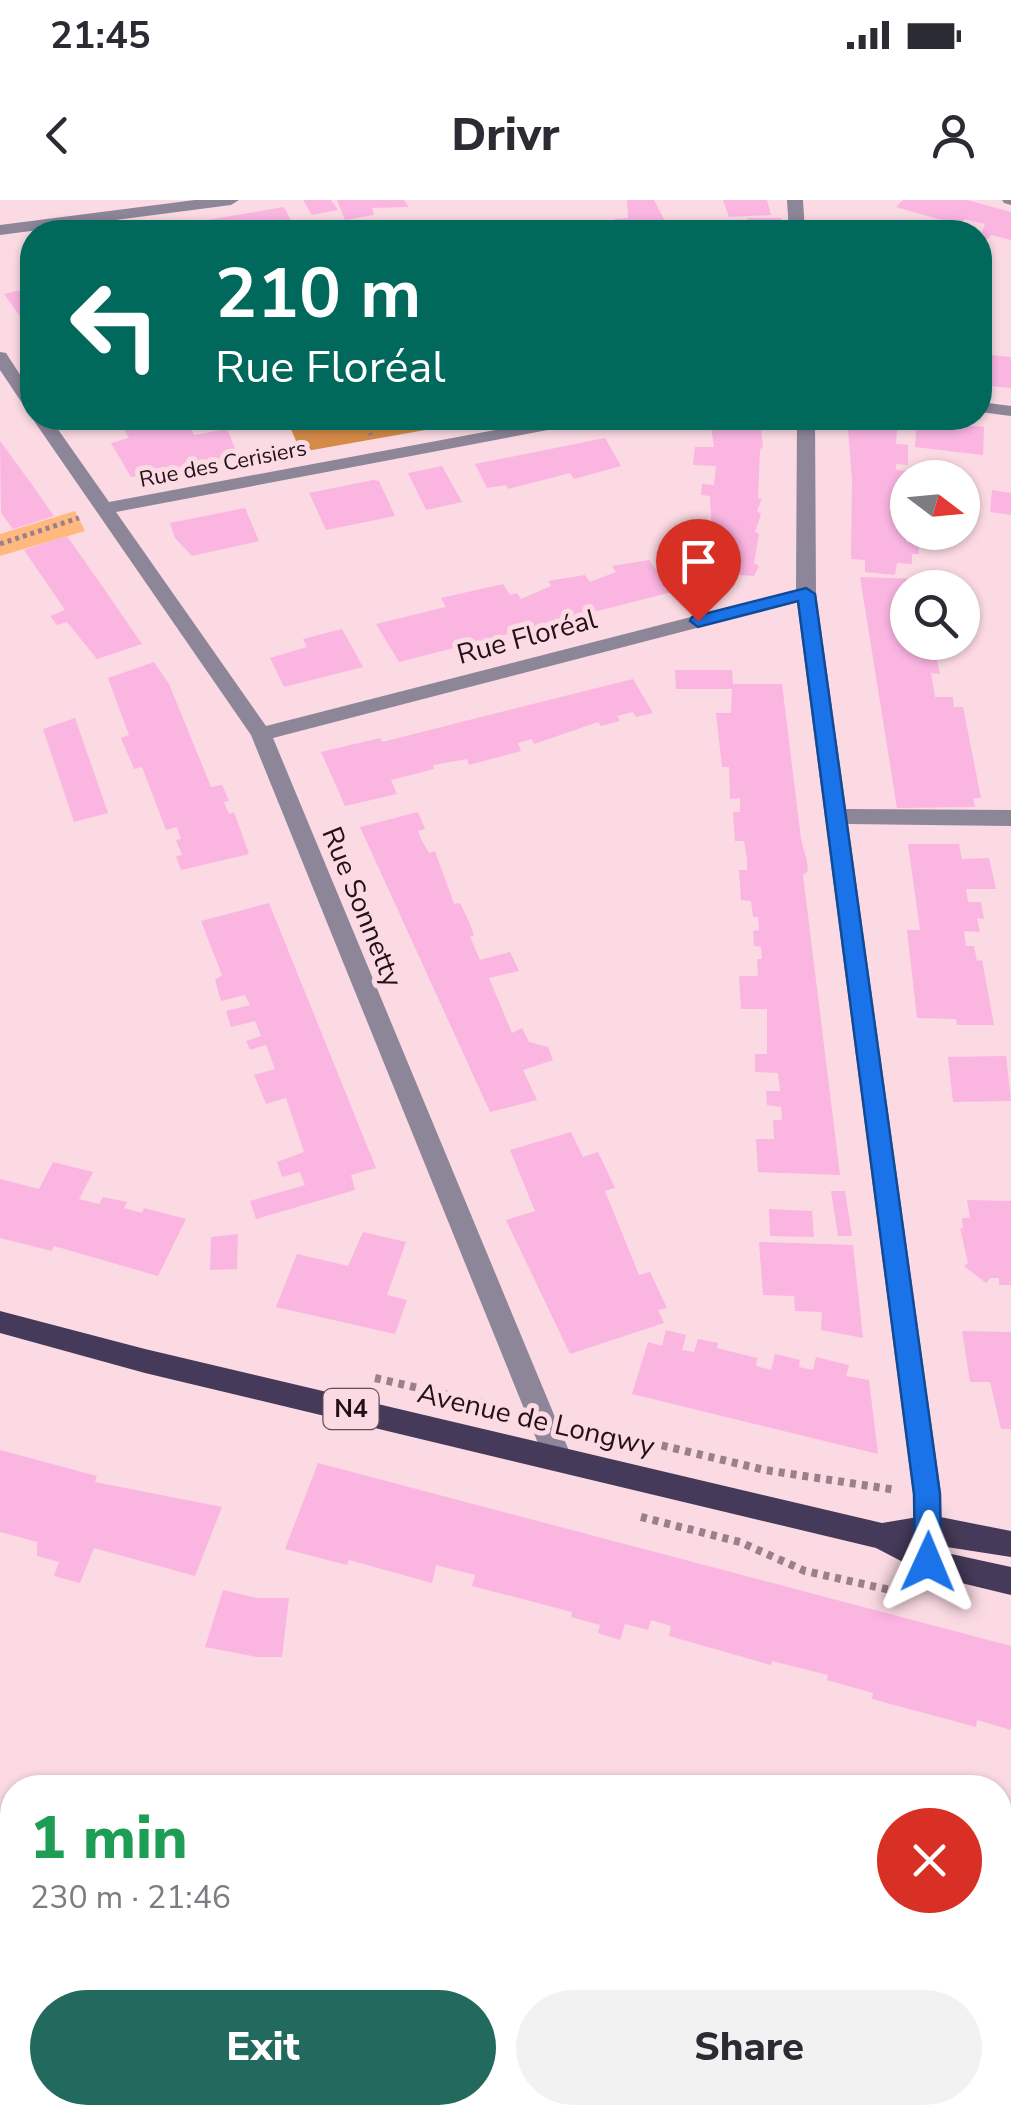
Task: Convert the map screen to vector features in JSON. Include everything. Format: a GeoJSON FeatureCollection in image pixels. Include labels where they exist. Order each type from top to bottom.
{"type":"FeatureCollection","features":[{"type":"Feature","properties":{"kind":"main road","name":"Avenue de Longwy"},"geometry":{"type":"LineString","coordinates":[[0,1322],[145,1361],[882,1536],[928,1562],[1011,1581]]}},
{"type":"Feature","properties":{"kind":"main road","name":"Avenue de Longwy"},"geometry":{"type":"LineString","coordinates":[[882,1536],[930,1528],[1011,1544]]}},
{"type":"Feature","properties":{"kind":"street"},"geometry":{"type":"LineString","coordinates":[[77,220],[231,200]]}},
{"type":"Feature","properties":{"kind":"street"},"geometry":{"type":"LineString","coordinates":[[0,357],[20,387]]}},
{"type":"Feature","properties":{"kind":"street","name":"Rue Sonnetty"},"geometry":{"type":"LineString","coordinates":[[49,430],[261,734],[558,1458]]}},
{"type":"Feature","properties":{"kind":"street","name":"Rue des Cerisiers"},"geometry":{"type":"LineString","coordinates":[[104,510],[522,430]]}},
{"type":"Feature","properties":{"kind":"street"},"geometry":{"type":"LineString","coordinates":[[806,430],[806,594],[927,1494],[928,1562]]}},
{"type":"Feature","properties":{"kind":"street","name":"Rue Floréal"},"geometry":{"type":"LineString","coordinates":[[261,734],[806,594]]}},
{"type":"Feature","properties":{"kind":"street"},"geometry":{"type":"LineString","coordinates":[[836,816],[1011,818]]}},
{"type":"Feature","properties":{"kind":"path"},"geometry":{"type":"LineString","coordinates":[[0,544],[104,510]]}},
{"type":"Feature","properties":{"kind":"path"},"geometry":{"type":"LineString","coordinates":[[374,1378],[765,1470],[927,1494]]}},
{"type":"Feature","properties":{"kind":"shaded area"},"geometry":{"type":"Polygon","coordinates":[[[291,430],[425,430],[301,452],[291,430]]]}},
{"type":"Feature","properties":{"kind":"shaded area"},"geometry":{"type":"Polygon","coordinates":[[[75,511],[85,531],[0,556],[0,534],[75,511]]]}},
{"type":"Feature","properties":{"kind":"building"},"geometry":{"type":"Polygon","coordinates":[[[303,200],[331,200],[338,210],[312,215],[303,200]]]}},
{"type":"Feature","properties":{"kind":"building"},"geometry":{"type":"Polygon","coordinates":[[[337,200],[404,200],[409,207],[372,208],[374,215],[345,220],[337,200]]]}},
{"type":"Feature","properties":{"kind":"building"},"geometry":{"type":"Polygon","coordinates":[[[627,200],[654,200],[664,220],[614,220],[628,218],[627,200]]]}},
{"type":"Feature","properties":{"kind":"building"},"geometry":{"type":"Polygon","coordinates":[[[723,200],[767,200],[771,215],[729,217],[723,200]]]}},
{"type":"Feature","properties":{"kind":"building"},"geometry":{"type":"Polygon","coordinates":[[[903,200],[967,200],[1011,212],[1011,240],[992,235],[992,220],[942,220],[896,207],[903,200]]]}},
{"type":"Feature","properties":{"kind":"building"},"geometry":{"type":"Polygon","coordinates":[[[284,207],[290,220],[207,220],[284,207]]]}},
{"type":"Feature","properties":{"kind":"building"},"geometry":{"type":"Polygon","coordinates":[[[747,218],[782,220],[747,220],[747,218]]]}},
{"type":"Feature","properties":{"kind":"building"},"geometry":{"type":"Polygon","coordinates":[[[20,290],[20,316],[4,294],[20,290]]]}},
{"type":"Feature","properties":{"kind":"building"},"geometry":{"type":"Polygon","coordinates":[[[992,355],[1011,357],[1011,388],[992,386],[992,355]]]}},
{"type":"Feature","properties":{"kind":"building"},"geometry":{"type":"Polygon","coordinates":[[[124,430],[192,430],[194,435],[227,430],[238,456],[131,477],[111,443],[129,438],[124,430]]]}},
{"type":"Feature","properties":{"kind":"building"},"geometry":{"type":"Polygon","coordinates":[[[711,430],[761,430],[758,498],[762,499],[757,511],[761,514],[755,532],[759,534],[754,563],[759,566],[754,576],[702,572],[707,583],[399,662],[376,624],[446,607],[441,598],[503,584],[510,595],[517,593],[521,599],[551,586],[548,581],[585,575],[590,582],[616,572],[612,566],[649,560],[659,574],[678,569],[681,556],[694,558],[695,545],[706,546],[708,538],[712,538],[710,496],[701,495],[702,484],[714,485],[716,466],[693,465],[695,447],[714,447],[711,430]]]}},
{"type":"Feature","properties":{"kind":"building"},"geometry":{"type":"Polygon","coordinates":[[[848,430],[897,430],[896,444],[908,445],[908,460],[890,460],[890,550],[919,550],[919,554],[912,554],[912,564],[897,563],[890,574],[865,572],[865,560],[851,559],[848,430]]]}},
{"type":"Feature","properties":{"kind":"building"},"geometry":{"type":"Polygon","coordinates":[[[916,430],[984,430],[983,455],[915,447],[916,430]]]}},
{"type":"Feature","properties":{"kind":"building"},"geometry":{"type":"Polygon","coordinates":[[[605,438],[621,466],[574,479],[570,473],[508,489],[506,485],[487,488],[475,464],[605,438]]]}},
{"type":"Feature","properties":{"kind":"building"},"geometry":{"type":"Polygon","coordinates":[[[0,441],[54,516],[13,529],[1,513],[0,441]]]}},
{"type":"Feature","properties":{"kind":"building"},"geometry":{"type":"Polygon","coordinates":[[[442,466],[462,502],[426,510],[408,473],[442,466]]]}},
{"type":"Feature","properties":{"kind":"building"},"geometry":{"type":"Polygon","coordinates":[[[379,481],[395,516],[326,530],[309,493],[379,481]]]}},
{"type":"Feature","properties":{"kind":"building"},"geometry":{"type":"Polygon","coordinates":[[[992,490],[1011,493],[1011,515],[990,512],[992,490]]]}},
{"type":"Feature","properties":{"kind":"building"},"geometry":{"type":"Polygon","coordinates":[[[245,508],[259,541],[192,556],[175,538],[170,523],[245,508]]]}},
{"type":"Feature","properties":{"kind":"building"},"geometry":{"type":"Polygon","coordinates":[[[67,536],[142,644],[97,659],[67,622],[57,625],[50,616],[65,610],[24,550],[67,536]]]}},
{"type":"Feature","properties":{"kind":"building"},"geometry":{"type":"Polygon","coordinates":[[[860,577],[890,578],[890,660],[937,660],[940,674],[931,673],[935,697],[953,697],[954,707],[963,707],[981,798],[973,798],[975,807],[897,808],[860,577]]]}},
{"type":"Feature","properties":{"kind":"building"},"geometry":{"type":"Polygon","coordinates":[[[342,629],[363,667],[284,687],[270,658],[307,647],[303,639],[342,629]]]}},
{"type":"Feature","properties":{"kind":"building"},"geometry":{"type":"Polygon","coordinates":[[[154,662],[169,684],[211,787],[222,785],[229,801],[224,802],[229,814],[234,812],[249,854],[181,870],[176,856],[182,855],[176,840],[181,839],[177,827],[166,830],[142,767],[134,769],[121,738],[129,735],[108,678],[154,662]]]}},
{"type":"Feature","properties":{"kind":"building"},"geometry":{"type":"Polygon","coordinates":[[[675,670],[732,670],[733,684],[782,684],[807,862],[808,871],[803,875],[840,1175],[758,1172],[756,1139],[774,1139],[773,1120],[782,1120],[781,1107],[767,1105],[766,1091],[780,1091],[778,1073],[755,1072],[755,1054],[767,1054],[767,1009],[741,1009],[739,976],[758,976],[757,959],[762,959],[761,947],[754,946],[753,931],[759,930],[758,917],[753,917],[751,901],[741,900],[739,870],[747,870],[747,859],[744,841],[735,841],[733,812],[740,812],[740,798],[730,799],[729,767],[722,767],[716,713],[731,713],[732,689],[676,689],[675,670]]]}},
{"type":"Feature","properties":{"kind":"building"},"geometry":{"type":"Polygon","coordinates":[[[633,679],[653,713],[617,716],[620,721],[601,726],[598,722],[534,744],[532,739],[518,743],[521,751],[469,765],[467,759],[433,765],[434,769],[391,780],[397,794],[345,806],[321,752],[380,738],[382,742],[633,679]]]}},
{"type":"Feature","properties":{"kind":"building"},"geometry":{"type":"Polygon","coordinates":[[[75,718],[108,813],[74,822],[43,729],[75,718]]]}},
{"type":"Feature","properties":{"kind":"building"},"geometry":{"type":"Polygon","coordinates":[[[418,812],[425,829],[418,831],[422,841],[429,853],[435,851],[454,904],[460,903],[469,922],[474,935],[470,937],[480,960],[510,952],[519,971],[489,978],[512,1033],[522,1028],[529,1042],[548,1047],[553,1060],[523,1070],[537,1100],[490,1112],[360,827],[418,812]]]}},
{"type":"Feature","properties":{"kind":"building"},"geometry":{"type":"Polygon","coordinates":[[[908,844],[959,844],[962,859],[989,858],[996,889],[966,889],[968,902],[981,902],[984,919],[977,918],[980,932],[964,931],[966,946],[974,946],[977,961],[982,960],[994,1025],[957,1025],[956,1019],[917,1018],[907,930],[920,930],[908,844]]]}},
{"type":"Feature","properties":{"kind":"building"},"geometry":{"type":"Polygon","coordinates":[[[269,903],[376,1168],[351,1175],[355,1190],[256,1219],[250,1201],[305,1185],[300,1172],[282,1177],[277,1162],[304,1152],[286,1098],[266,1104],[254,1075],[275,1069],[266,1045],[250,1050],[246,1041],[261,1036],[255,1021],[231,1027],[226,1011],[250,1005],[245,995],[221,1001],[215,980],[222,975],[201,921],[269,903]]]}},
{"type":"Feature","properties":{"kind":"building"},"geometry":{"type":"Polygon","coordinates":[[[1006,1056],[1011,1101],[953,1102],[948,1057],[1006,1056]]]}},
{"type":"Feature","properties":{"kind":"building"},"geometry":{"type":"Polygon","coordinates":[[[571,1132],[583,1157],[598,1152],[615,1188],[605,1191],[639,1275],[650,1272],[667,1308],[658,1310],[664,1323],[570,1354],[506,1220],[535,1211],[510,1150],[571,1132]]]}},
{"type":"Feature","properties":{"kind":"building"},"geometry":{"type":"Polygon","coordinates":[[[53,1162],[93,1172],[79,1199],[99,1204],[103,1197],[127,1202],[124,1208],[142,1213],[144,1208],[186,1219],[158,1276],[54,1246],[52,1251],[0,1238],[0,1179],[39,1189],[53,1162]]]}},
{"type":"Feature","properties":{"kind":"building"},"geometry":{"type":"Polygon","coordinates":[[[831,1191],[845,1191],[852,1236],[838,1236],[831,1191]]]}},
{"type":"Feature","properties":{"kind":"building"},"geometry":{"type":"Polygon","coordinates":[[[967,1200],[1011,1201],[1011,1285],[999,1285],[999,1278],[990,1278],[986,1283],[964,1266],[968,1263],[960,1228],[963,1229],[962,1218],[970,1218],[967,1200]]]}},
{"type":"Feature","properties":{"kind":"building"},"geometry":{"type":"Polygon","coordinates":[[[769,1209],[812,1211],[814,1237],[770,1236],[769,1209]]]}},
{"type":"Feature","properties":{"kind":"building"},"geometry":{"type":"Polygon","coordinates":[[[363,1232],[406,1242],[387,1295],[407,1300],[395,1334],[276,1307],[297,1254],[348,1266],[363,1232]]]}},
{"type":"Feature","properties":{"kind":"building"},"geometry":{"type":"Polygon","coordinates":[[[238,1234],[237,1269],[210,1270],[211,1237],[238,1234]]]}},
{"type":"Feature","properties":{"kind":"building"},"geometry":{"type":"Polygon","coordinates":[[[759,1242],[853,1245],[863,1338],[821,1330],[822,1312],[795,1311],[794,1296],[763,1295],[759,1242]]]}},
{"type":"Feature","properties":{"kind":"building"},"geometry":{"type":"Polygon","coordinates":[[[666,1330],[686,1335],[682,1350],[694,1352],[698,1339],[718,1343],[717,1348],[757,1358],[756,1366],[771,1370],[775,1354],[800,1360],[799,1367],[813,1370],[816,1357],[849,1365],[846,1376],[869,1380],[878,1454],[632,1394],[648,1342],[662,1346],[666,1330]]]}},
{"type":"Feature","properties":{"kind":"building"},"geometry":{"type":"Polygon","coordinates":[[[962,1331],[1011,1332],[1011,1429],[1001,1429],[990,1382],[970,1382],[962,1331]]]}},
{"type":"Feature","properties":{"kind":"building"},"geometry":{"type":"Polygon","coordinates":[[[0,1450],[97,1476],[95,1482],[222,1507],[195,1576],[94,1548],[80,1583],[54,1576],[59,1562],[37,1556],[37,1542],[0,1532],[0,1450]]]}},
{"type":"Feature","properties":{"kind":"building"},"geometry":{"type":"Polygon","coordinates":[[[318,1463],[1011,1646],[1011,1730],[977,1720],[976,1727],[872,1699],[873,1693],[827,1680],[828,1675],[772,1661],[771,1665],[669,1636],[671,1626],[651,1620],[648,1630],[625,1624],[620,1640],[598,1633],[600,1625],[571,1617],[572,1612],[472,1586],[475,1575],[436,1565],[432,1583],[349,1560],[347,1565],[285,1549],[318,1463]]]}},
{"type":"Feature","properties":{"kind":"building"},"geometry":{"type":"Polygon","coordinates":[[[223,1590],[257,1598],[289,1598],[282,1657],[257,1657],[205,1647],[223,1590]]]}},
{"type":"Feature","properties":{"kind":"route"},"geometry":{"type":"LineString","coordinates":[[698,621],[806,594],[927,1494],[928,1562]]}}]}
